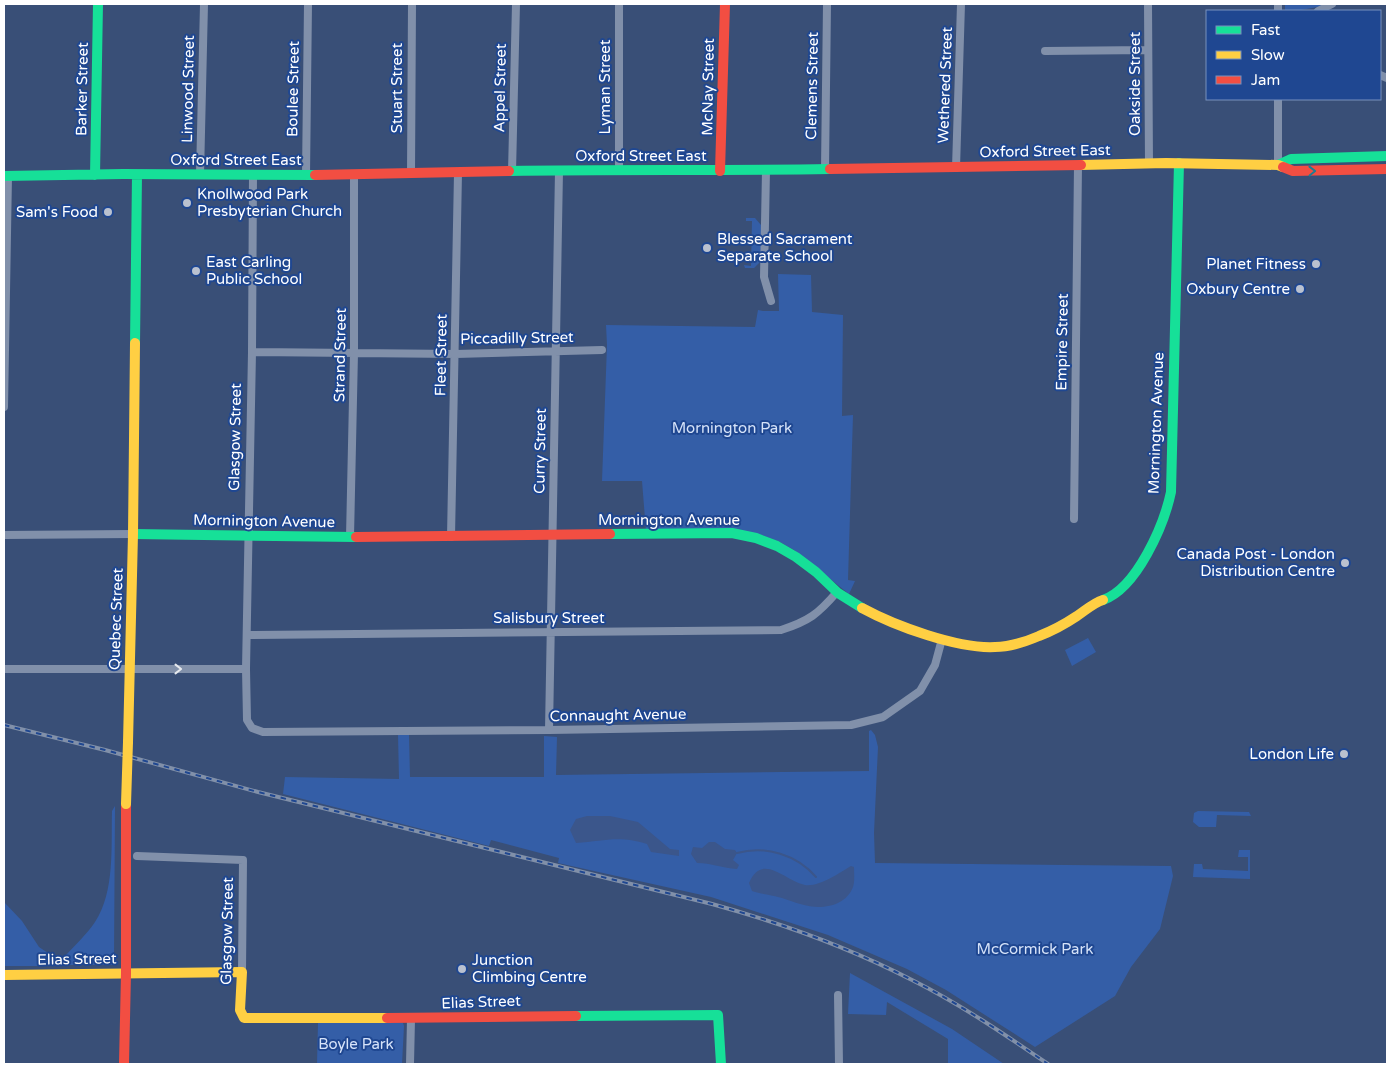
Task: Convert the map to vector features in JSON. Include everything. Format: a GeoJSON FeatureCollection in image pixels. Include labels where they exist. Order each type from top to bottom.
{"type":"FeatureCollection","features":[{"type":"Feature","properties":{"kind":"street","name":"Barker Street"},"geometry":{"type":"LineString","coordinates":[[95,175],[98,4]]}},
{"type":"Feature","properties":{"kind":"street","name":"Linwood Street"},"geometry":{"type":"LineString","coordinates":[[200,176],[204,4]]}},
{"type":"Feature","properties":{"kind":"street","name":"Boulee Street"},"geometry":{"type":"LineString","coordinates":[[306,175],[308,4]]}},
{"type":"Feature","properties":{"kind":"street","name":"Stuart Street"},"geometry":{"type":"LineString","coordinates":[[410,173],[412,4]]}},
{"type":"Feature","properties":{"kind":"street","name":"Appel Street"},"geometry":{"type":"LineString","coordinates":[[512,172],[516,4]]}},
{"type":"Feature","properties":{"kind":"street","name":"Lyman Street"},"geometry":{"type":"LineString","coordinates":[[619,4],[619,169]]}},
{"type":"Feature","properties":{"kind":"street","name":"McNay Street"},"geometry":{"type":"LineString","coordinates":[[720,171],[725,4]]}},
{"type":"Feature","properties":{"kind":"street","name":"Clemens Street"},"geometry":{"type":"LineString","coordinates":[[825,169],[827,4]]}},
{"type":"Feature","properties":{"kind":"street","name":"Wethered Street"},"geometry":{"type":"LineString","coordinates":[[956,168],[961,4]]}},
{"type":"Feature","properties":{"kind":"street","name":"Oakside Street"},"geometry":{"type":"LineString","coordinates":[[1148,4],[1149,164]]}},
{"type":"Feature","properties":{"kind":"street"},"geometry":{"type":"LineString","coordinates":[[1045,51],[1148,50]]}},
{"type":"Feature","properties":{"kind":"street"},"geometry":{"type":"LineString","coordinates":[[1278,100],[1278,165]]}},
{"type":"Feature","properties":{"kind":"street","name":"Oxford Street East"},"geometry":{"type":"LineString","coordinates":[[1278,165],[1291,159],[1387,156]]}},
{"type":"Feature","properties":{"kind":"street","name":"Oxford Street East"},"geometry":{"type":"LineString","coordinates":[[6,176],[253,176],[619,169],[720,171],[1179,163],[1278,165],[1293,171],[1387,169]]}},
{"type":"Feature","properties":{"kind":"street","name":"Mornington Avenue"},"geometry":{"type":"LineString","coordinates":[[4,535],[133,534],[451,537],[732,534],[753,536],[774,544],[794,555],[837,592],[878,617],[910,630],[974,646],[1000,647],[1048,632],[1076,617],[1098,602],[1111,597],[1128,580],[1152,545],[1171,492],[1179,163]]}},
{"type":"Feature","properties":{"kind":"street","name":"Empire Street"},"geometry":{"type":"LineString","coordinates":[[1074,519],[1078,165]]}},
{"type":"Feature","properties":{"kind":"street"},"geometry":{"type":"LineString","coordinates":[[766,170],[764,277],[771,301]]}},
{"type":"Feature","properties":{"kind":"street","name":"Curry Street"},"geometry":{"type":"LineString","coordinates":[[548,730],[559,171]]}},
{"type":"Feature","properties":{"kind":"street","name":"Fleet Street"},"geometry":{"type":"LineString","coordinates":[[451,537],[458,173]]}},
{"type":"Feature","properties":{"kind":"street","name":"Strand Street"},"geometry":{"type":"LineString","coordinates":[[350,537],[354,353],[354,174]]}},
{"type":"Feature","properties":{"kind":"street","name":"Quebec Street"},"geometry":{"type":"LineString","coordinates":[[124,1064],[126,804],[133,534],[137,175]]}},
{"type":"Feature","properties":{"kind":"street"},"geometry":{"type":"LineString","coordinates":[[4,407],[6,176]]}},
{"type":"Feature","properties":{"kind":"street","name":"Glasgow Street"},"geometry":{"type":"LineString","coordinates":[[252,728],[247,720],[246,669],[248,635],[253,176]]}},
{"type":"Feature","properties":{"kind":"street","name":"Piccadilly Street"},"geometry":{"type":"LineString","coordinates":[[252,352],[456,354],[602,350]]}},
{"type":"Feature","properties":{"kind":"street","name":"Salisbury Street"},"geometry":{"type":"LineString","coordinates":[[248,635],[781,630],[809,619],[821,610],[837,592]]}},
{"type":"Feature","properties":{"kind":"street","name":"Connaught Avenue"},"geometry":{"type":"LineString","coordinates":[[252,728],[263,732],[852,725],[883,717],[920,691],[935,665],[942,639]]}},
{"type":"Feature","properties":{"kind":"street"},"geometry":{"type":"LineString","coordinates":[[4,669],[246,669]]}},
{"type":"Feature","properties":{"kind":"street","name":"Glasgow Street"},"geometry":{"type":"LineString","coordinates":[[138,856],[244,860],[240,1010],[244,1018]]}},
{"type":"Feature","properties":{"kind":"street","name":"Elias Street"},"geometry":{"type":"LineString","coordinates":[[4,975],[242,972]]}},
{"type":"Feature","properties":{"kind":"street"},"geometry":{"type":"LineString","coordinates":[[838,995],[840,1064]]}},
{"type":"Feature","properties":{"kind":"street","name":"Elias Street"},"geometry":{"type":"LineString","coordinates":[[244,1018],[411,1019],[530,1015],[718,1015],[720,1064]]}},
{"type":"Feature","properties":{"kind":"street"},"geometry":{"type":"LineString","coordinates":[[410,1064],[411,1019]]}},
{"type":"Feature","properties":{"kind":"green space"},"geometry":{"type":"Polygon","coordinates":[[[1285,4],[1324,4],[1323,6],[1301,10],[1285,10],[1285,4]]]}},
{"type":"Feature","properties":{"kind":"green space"},"geometry":{"type":"Polygon","coordinates":[[[746,218],[755,218],[761,225],[761,261],[754,268],[745,268],[744,265],[751,266],[752,221],[746,221],[746,218]]]}},
{"type":"Feature","properties":{"kind":"green space","name":"Mornington Park"},"geometry":{"type":"Polygon","coordinates":[[[778,274],[811,275],[812,312],[843,315],[842,416],[853,415],[848,580],[855,581],[849,594],[794,550],[761,535],[646,531],[642,481],[602,481],[607,345],[606,325],[755,327],[758,310],[779,311],[778,274]]]}},
{"type":"Feature","properties":{"kind":"green space"},"geometry":{"type":"Polygon","coordinates":[[[1088,638],[1096,652],[1072,666],[1065,650],[1088,638]]]}},
{"type":"Feature","properties":{"kind":"green space","name":"McCormick Park"},"geometry":{"type":"Polygon","coordinates":[[[871,730],[875,735],[878,747],[874,833],[875,863],[1171,866],[1173,876],[1160,929],[1131,967],[1115,996],[1035,1047],[946,990],[907,969],[828,935],[711,897],[558,863],[559,858],[491,840],[489,846],[283,794],[285,777],[399,779],[398,734],[409,734],[410,777],[544,777],[544,736],[557,737],[556,775],[869,771],[869,731],[871,730]]]}},
{"type":"Feature","properties":{"kind":"green space"},"geometry":{"type":"Polygon","coordinates":[[[115,806],[114,959],[112,965],[63,965],[66,955],[95,922],[106,897],[111,868],[112,811],[115,806]]]}},
{"type":"Feature","properties":{"kind":"green space"},"geometry":{"type":"Polygon","coordinates":[[[1198,811],[1249,812],[1251,816],[1217,815],[1216,827],[1199,827],[1193,822],[1194,813],[1198,811]]]}},
{"type":"Feature","properties":{"kind":"green space"},"geometry":{"type":"Polygon","coordinates":[[[1239,850],[1250,850],[1250,879],[1193,877],[1194,864],[1202,864],[1203,869],[1248,871],[1248,857],[1238,857],[1239,850]]]}},
{"type":"Feature","properties":{"kind":"green space"},"geometry":{"type":"Polygon","coordinates":[[[4,902],[22,921],[39,947],[48,953],[54,966],[4,966],[4,902]]]}},
{"type":"Feature","properties":{"kind":"green space"},"geometry":{"type":"Polygon","coordinates":[[[850,973],[952,1029],[1004,1064],[948,1064],[948,1039],[887,1002],[886,1015],[848,1014],[850,973]]]}},
{"type":"Feature","properties":{"kind":"green space","name":"Boyle Park"},"geometry":{"type":"Polygon","coordinates":[[[398,1021],[403,1023],[404,1026],[402,1064],[317,1064],[318,1023],[398,1021]]]}},
{"type":"Feature","properties":{"kind":"shaded area"},"geometry":{"type":"Polygon","coordinates":[[[587,816],[610,816],[638,822],[670,849],[679,850],[679,856],[651,852],[647,844],[637,841],[612,839],[576,843],[570,830],[576,819],[587,816]]]}},
{"type":"Feature","properties":{"kind":"shaded area"},"geometry":{"type":"Polygon","coordinates":[[[709,842],[715,842],[725,849],[735,850],[737,853],[733,860],[739,865],[737,869],[697,863],[691,854],[693,847],[702,848],[709,842]]]}},
{"type":"Feature","properties":{"kind":"shaded area"},"geometry":{"type":"Polygon","coordinates":[[[851,866],[854,867],[854,880],[850,893],[845,899],[826,907],[800,904],[755,892],[752,891],[749,883],[754,874],[760,870],[767,869],[805,885],[817,884],[851,866]]]}},
{"type":"Feature","properties":{"kind":"waterway"},"geometry":{"type":"LineString","coordinates":[[737,853],[759,850],[780,854],[800,863],[816,877]]}},
{"type":"Feature","properties":{"kind":"railway"},"geometry":{"type":"LineString","coordinates":[[4,725],[105,750],[258,792],[712,904],[763,919],[839,946],[930,989],[965,1009],[1048,1064]]}},
{"type":"Feature","properties":{"kind":"traffic: fast"},"geometry":{"type":"LineString","coordinates":[[95,175],[98,4]]}},
{"type":"Feature","properties":{"kind":"traffic: fast"},"geometry":{"type":"LineString","coordinates":[[1278,165],[1291,159],[1387,156]]}},
{"type":"Feature","properties":{"kind":"traffic: fast"},"geometry":{"type":"LineString","coordinates":[[1103,600],[1127,583],[1138,569],[1155,538],[1171,492],[1179,163]]}},
{"type":"Feature","properties":{"kind":"traffic: fast"},"geometry":{"type":"LineString","coordinates":[[509,171],[830,169]]}},
{"type":"Feature","properties":{"kind":"traffic: fast"},"geometry":{"type":"LineString","coordinates":[[4,176],[123,174],[315,175]]}},
{"type":"Feature","properties":{"kind":"traffic: fast"},"geometry":{"type":"LineString","coordinates":[[135,343],[137,175]]}},
{"type":"Feature","properties":{"kind":"traffic: fast"},"geometry":{"type":"LineString","coordinates":[[610,534],[732,533],[756,538],[777,546],[796,557],[816,572],[838,593],[862,608]]}},
{"type":"Feature","properties":{"kind":"traffic: fast"},"geometry":{"type":"LineString","coordinates":[[133,534],[356,537]]}},
{"type":"Feature","properties":{"kind":"traffic: fast"},"geometry":{"type":"LineString","coordinates":[[576,1016],[718,1015],[721,1064]]}},
{"type":"Feature","properties":{"kind":"traffic: slow"},"geometry":{"type":"LineString","coordinates":[[1081,165],[1166,163],[1278,165],[1283,167]]}},
{"type":"Feature","properties":{"kind":"traffic: slow"},"geometry":{"type":"LineString","coordinates":[[128,742],[135,343]]}},
{"type":"Feature","properties":{"kind":"traffic: slow"},"geometry":{"type":"LineString","coordinates":[[862,608],[891,622],[927,635],[963,644],[995,647],[1017,644],[1044,634],[1063,625],[1092,605],[1103,600]]}},
{"type":"Feature","properties":{"kind":"traffic: slow"},"geometry":{"type":"LineString","coordinates":[[126,804],[128,742]]}},
{"type":"Feature","properties":{"kind":"traffic: slow"},"geometry":{"type":"LineString","coordinates":[[4,975],[242,972],[240,1010],[244,1018],[387,1018]]}},
{"type":"Feature","properties":{"kind":"traffic: jam"},"geometry":{"type":"LineString","coordinates":[[720,171],[725,4]]}},
{"type":"Feature","properties":{"kind":"traffic: jam"},"geometry":{"type":"LineString","coordinates":[[830,169],[1081,165]]}},
{"type":"Feature","properties":{"kind":"traffic: jam"},"geometry":{"type":"LineString","coordinates":[[1283,167],[1293,171],[1387,169]]}},
{"type":"Feature","properties":{"kind":"traffic: jam"},"geometry":{"type":"LineString","coordinates":[[315,175],[509,171]]}},
{"type":"Feature","properties":{"kind":"traffic: jam"},"geometry":{"type":"LineString","coordinates":[[356,537],[610,534]]}},
{"type":"Feature","properties":{"kind":"traffic: jam"},"geometry":{"type":"LineString","coordinates":[[124,1064],[126,804]]}},
{"type":"Feature","properties":{"kind":"traffic: jam"},"geometry":{"type":"LineString","coordinates":[[387,1018],[576,1016]]}},
{"type":"Feature","properties":{"kind":"place","name":"Knollwood Park Presbyterian Church"},"geometry":{"type":"Point","coordinates":[187,203]}},
{"type":"Feature","properties":{"kind":"place","name":"Sam's Food"},"geometry":{"type":"Point","coordinates":[108,212]}},
{"type":"Feature","properties":{"kind":"place","name":"Blessed Sacrament Separate School"},"geometry":{"type":"Point","coordinates":[707,248]}},
{"type":"Feature","properties":{"kind":"place","name":"Planet Fitness"},"geometry":{"type":"Point","coordinates":[1316,264]}},
{"type":"Feature","properties":{"kind":"place","name":"East Carling Public School"},"geometry":{"type":"Point","coordinates":[196,271]}},
{"type":"Feature","properties":{"kind":"place","name":"Oxbury Centre"},"geometry":{"type":"Point","coordinates":[1300,289]}},
{"type":"Feature","properties":{"kind":"place","name":"Canada Post - London Distribution Centre"},"geometry":{"type":"Point","coordinates":[1345,563]}},
{"type":"Feature","properties":{"kind":"place","name":"London Life"},"geometry":{"type":"Point","coordinates":[1344,754]}},
{"type":"Feature","properties":{"kind":"place","name":"Junction Climbing Centre"},"geometry":{"type":"Point","coordinates":[462,969]}}]}
